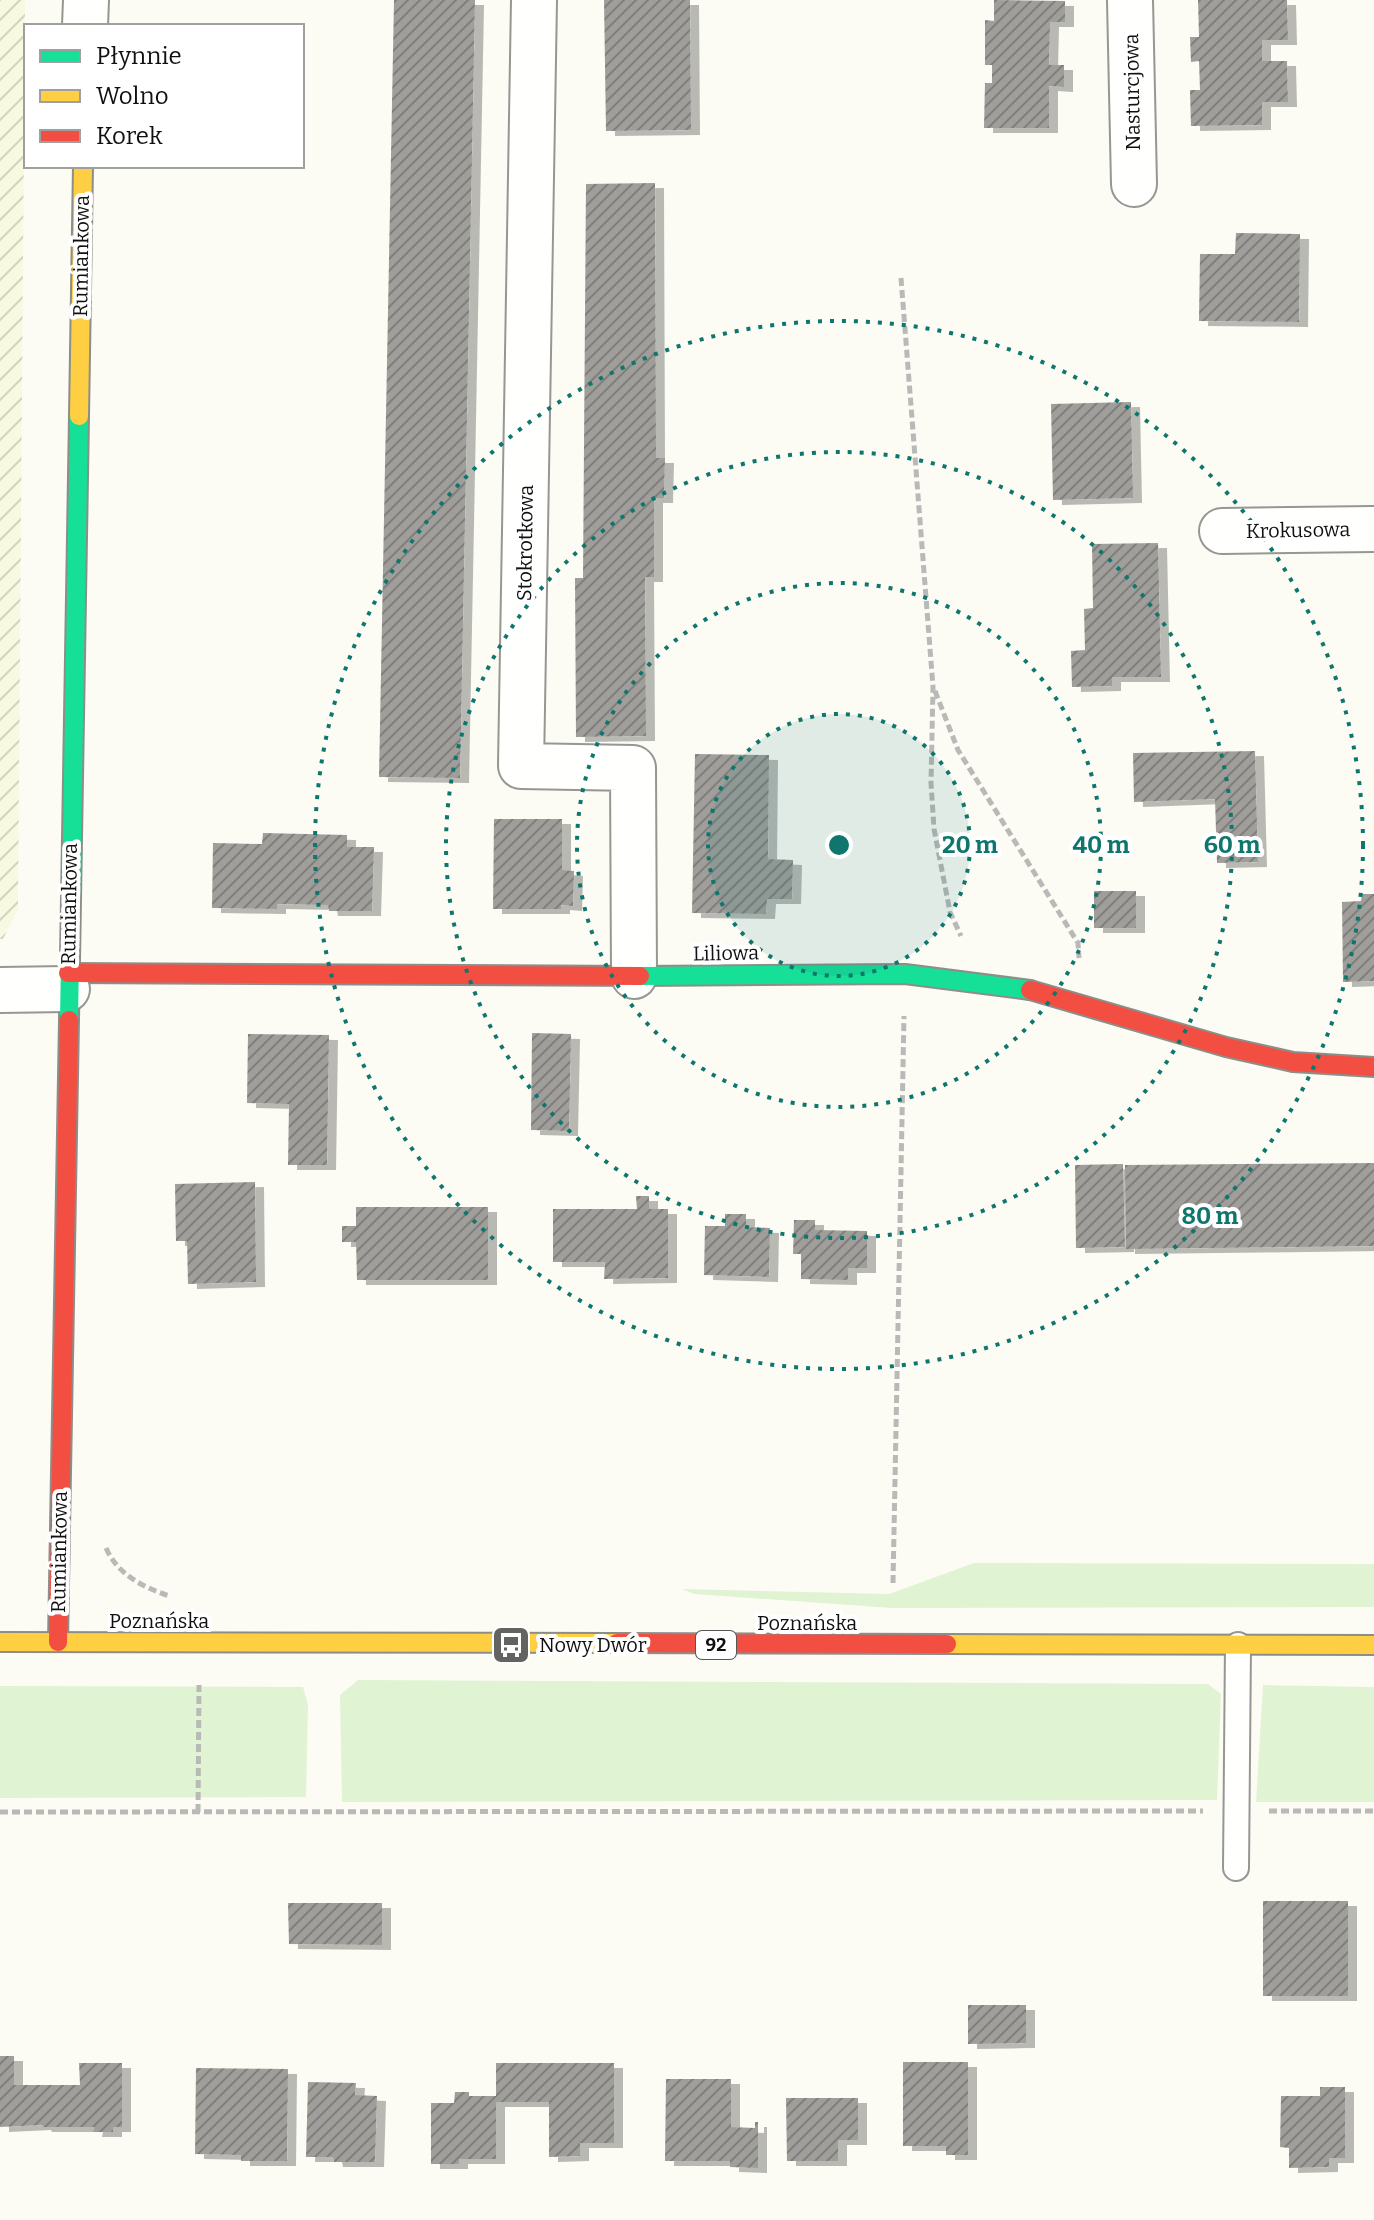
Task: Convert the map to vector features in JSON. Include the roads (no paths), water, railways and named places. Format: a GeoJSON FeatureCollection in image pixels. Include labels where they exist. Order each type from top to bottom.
{"type":"FeatureCollection","features":[{"type":"Feature","properties":{"kind":"street"},"geometry":{"type":"LineString","coordinates":[[85,24],[86,0]]}},
{"type":"Feature","properties":{"kind":"street","name":"Stokrotkowa"},"geometry":{"type":"LineString","coordinates":[[534,0],[521,766],[633,768],[634,976]]}},
{"type":"Feature","properties":{"kind":"street","name":"Nasturcjowa"},"geometry":{"type":"LineString","coordinates":[[1130,0],[1134,184]]}},
{"type":"Feature","properties":{"kind":"street","name":"Rumiankowa"},"geometry":{"type":"LineString","coordinates":[[58,1642],[83,168]]}},
{"type":"Feature","properties":{"kind":"street","name":"Krokusowa"},"geometry":{"type":"LineString","coordinates":[[1222,531],[1374,529]]}},
{"type":"Feature","properties":{"kind":"street","name":"Liliowa"},"geometry":{"type":"LineString","coordinates":[[68,981],[905,974],[1044,992],[1226,1047],[1293,1062],[1374,1067]]}},
{"type":"Feature","properties":{"kind":"street"},"geometry":{"type":"LineString","coordinates":[[0,990],[68,981]]}},
{"type":"Feature","properties":{"kind":"street","name":"Poznańska"},"geometry":{"type":"LineString","coordinates":[[0,1642],[1374,1645]]}},
{"type":"Feature","properties":{"kind":"lane"},"geometry":{"type":"LineString","coordinates":[[1236,1868],[1238,1645]]}},
{"type":"Feature","properties":{"kind":"place","name":"Nowy Dwór"},"geometry":{"type":"Point","coordinates":[511,1645]}}]}
